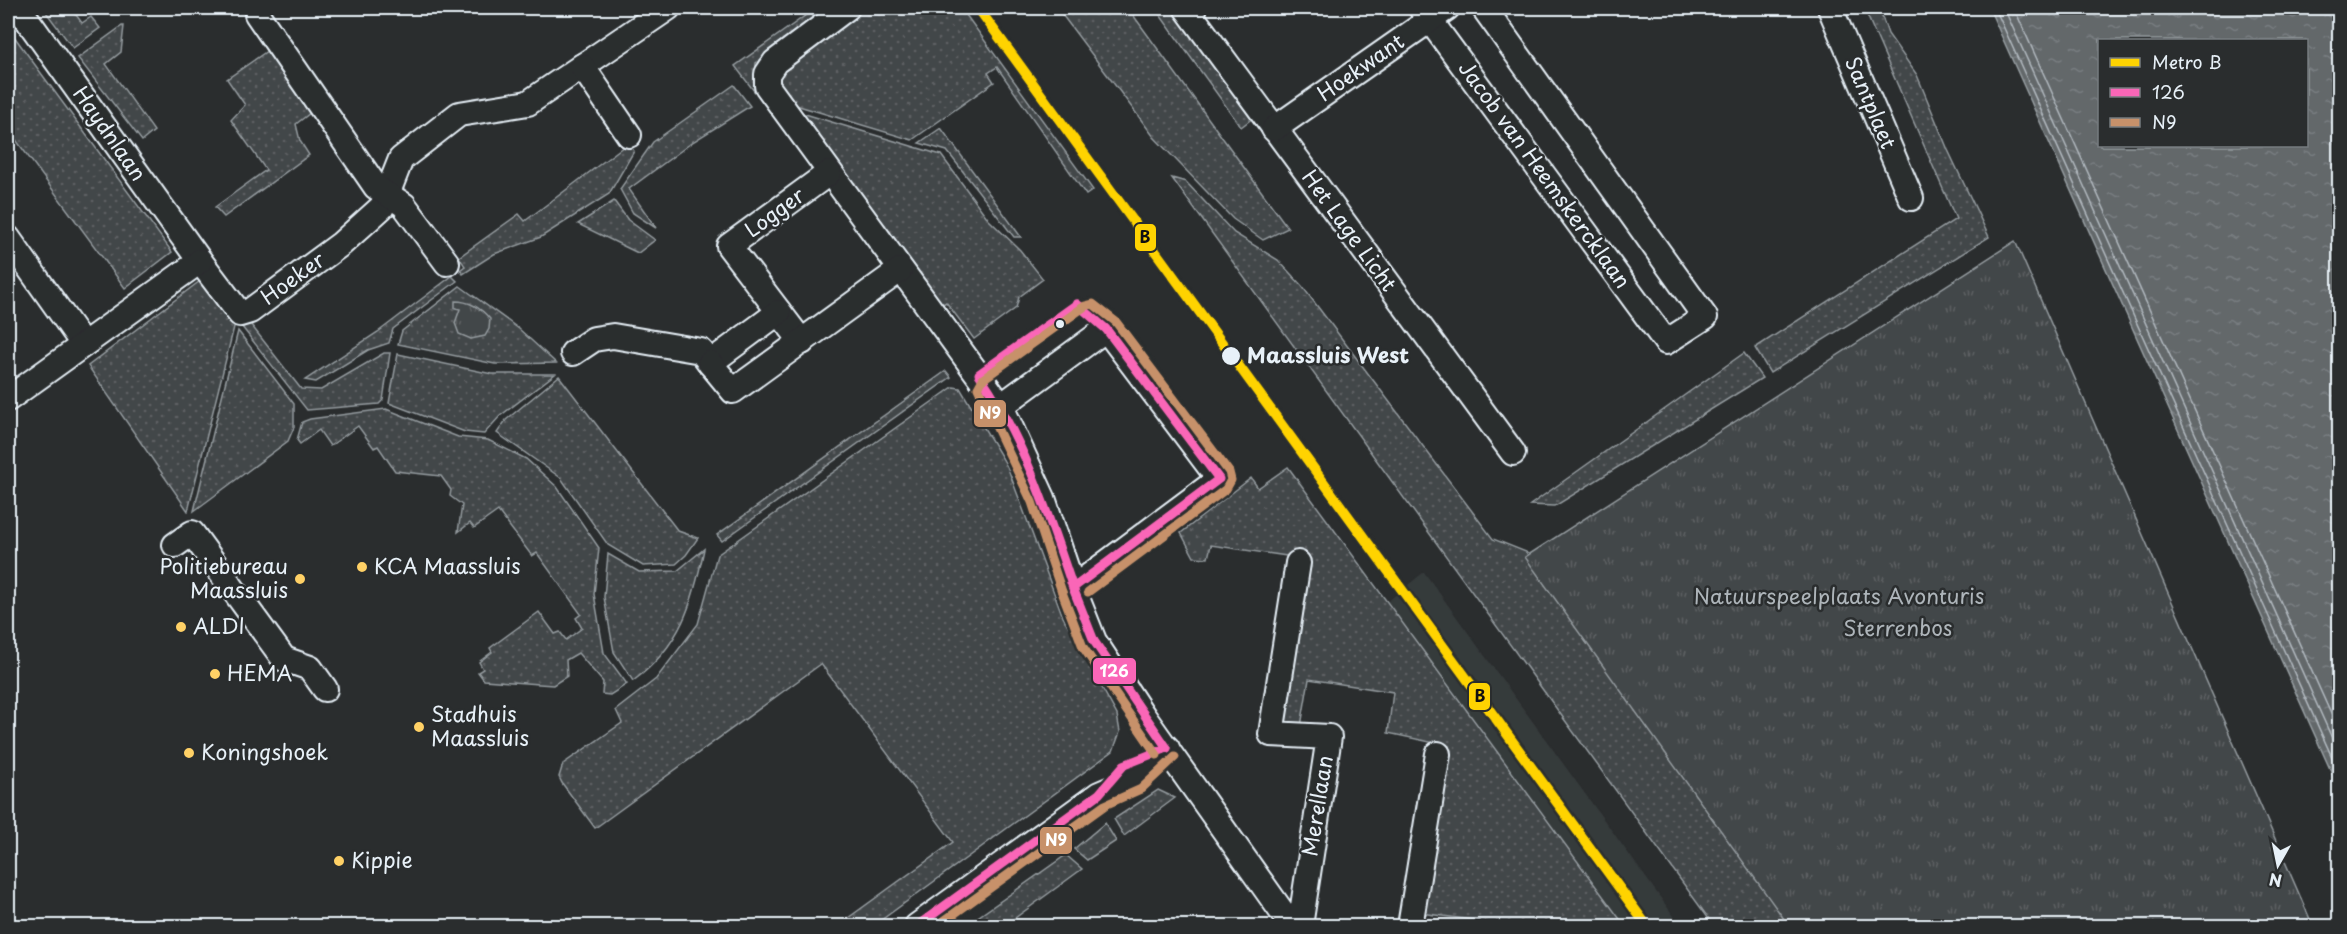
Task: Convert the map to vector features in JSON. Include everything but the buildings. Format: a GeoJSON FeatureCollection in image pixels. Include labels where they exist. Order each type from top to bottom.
{"type":"FeatureCollection","features":[{"type":"Feature","properties":{"kind":"street","name":"Haydnlaan"},"geometry":{"type":"LineString","coordinates":[[19,8],[200,261]]}},
{"type":"Feature","properties":{"kind":"street","name":"Hoeker"},"geometry":{"type":"LineString","coordinates":[[200,261],[240,314],[249,311],[341,244],[382,207],[401,159],[459,114],[528,103],[668,8]]}},
{"type":"Feature","properties":{"kind":"street"},"geometry":{"type":"LineString","coordinates":[[847,8],[775,62],[767,74],[767,86],[1001,406],[1044,498],[1073,588],[1094,641],[1292,927]]}},
{"type":"Feature","properties":{"kind":"street","name":"Het Lage Licht"},"geometry":{"type":"LineString","coordinates":[[1186,8],[1513,453]]}},
{"type":"Feature","properties":{"kind":"street","name":"Jacob van Heemskercklaan"},"geometry":{"type":"LineString","coordinates":[[1433,11],[1666,342],[1705,317],[1484,8]]}},
{"type":"Feature","properties":{"kind":"street","name":"Santplaet"},"geometry":{"type":"LineString","coordinates":[[1830,8],[1911,198]]}},
{"type":"Feature","properties":{"kind":"street","name":"Hoekwant"},"geometry":{"type":"LineString","coordinates":[[1274,129],[1433,11]]}},
{"type":"Feature","properties":{"kind":"street"},"geometry":{"type":"LineString","coordinates":[[257,15],[376,187],[404,205],[447,263]]}},
{"type":"Feature","properties":{"kind":"street"},"geometry":{"type":"LineString","coordinates":[[582,66],[629,135]]}},
{"type":"Feature","properties":{"kind":"street","name":"Logger"},"geometry":{"type":"LineString","coordinates":[[801,342],[729,246],[829,173]]}},
{"type":"Feature","properties":{"kind":"street"},"geometry":{"type":"LineString","coordinates":[[8,238],[83,344]]}},
{"type":"Feature","properties":{"kind":"street"},"geometry":{"type":"LineString","coordinates":[[8,399],[200,261]]}},
{"type":"Feature","properties":{"kind":"street"},"geometry":{"type":"LineString","coordinates":[[573,353],[594,339],[613,336],[701,351],[733,391],[900,270]]}},
{"type":"Feature","properties":{"kind":"street"},"geometry":{"type":"LineString","coordinates":[[710,363],[779,312]]}},
{"type":"Feature","properties":{"kind":"street"},"geometry":{"type":"LineString","coordinates":[[1001,406],[1106,329],[1219,479],[1073,588]]}},
{"type":"Feature","properties":{"kind":"street"},"geometry":{"type":"LineString","coordinates":[[175,544],[192,533],[284,659],[309,668],[325,688]]}},
{"type":"Feature","properties":{"kind":"street","name":"Merellaan"},"geometry":{"type":"LineString","coordinates":[[1298,563],[1271,734],[1329,737],[1300,927]]}},
{"type":"Feature","properties":{"kind":"street"},"geometry":{"type":"LineString","coordinates":[[917,927],[1098,794],[1134,779],[1167,748]]}},
{"type":"Feature","properties":{"kind":"street"},"geometry":{"type":"LineString","coordinates":[[1410,927],[1438,754]]}},
{"type":"Feature","properties":{"kind":"shaded area"},"geometry":{"type":"Polygon","coordinates":[[[1424,572],[1681,926],[1625,926],[1387,602],[1424,572]]]}},
{"type":"Feature","properties":{"kind":"green space"},"geometry":{"type":"Polygon","coordinates":[[[43,8],[71,8],[82,23],[91,17],[100,28],[73,48],[43,8]]]}},
{"type":"Feature","properties":{"kind":"green space"},"geometry":{"type":"Polygon","coordinates":[[[816,8],[829,8],[756,63],[754,91],[735,66],[816,8]]]}},
{"type":"Feature","properties":{"kind":"green space"},"geometry":{"type":"Polygon","coordinates":[[[859,8],[961,8],[1093,190],[1086,195],[997,67],[988,73],[994,82],[912,140],[789,103],[779,84],[780,71],[850,21],[859,8]]]}},
{"type":"Feature","properties":{"kind":"green space"},"geometry":{"type":"Polygon","coordinates":[[[1057,8],[1128,8],[1288,228],[1263,240],[1233,219],[1154,137],[1057,8]]]}},
{"type":"Feature","properties":{"kind":"green space"},"geometry":{"type":"Polygon","coordinates":[[[1155,8],[1175,8],[1254,117],[1241,127],[1155,8]]]}},
{"type":"Feature","properties":{"kind":"green space"},"geometry":{"type":"Polygon","coordinates":[[[1864,8],[1879,8],[1888,34],[1917,75],[1948,150],[1989,237],[1770,373],[1755,348],[1956,219],[1864,8]]]}},
{"type":"Feature","properties":{"kind":"green space"},"geometry":{"type":"Polygon","coordinates":[[[124,26],[121,52],[106,64],[154,131],[142,141],[78,58],[124,26]]]}},
{"type":"Feature","properties":{"kind":"green space"},"geometry":{"type":"Polygon","coordinates":[[[8,28],[172,252],[125,288],[8,129],[8,28]]]}},
{"type":"Feature","properties":{"kind":"green space"},"geometry":{"type":"Polygon","coordinates":[[[267,51],[310,113],[296,124],[300,141],[309,155],[224,217],[215,207],[266,170],[231,120],[245,105],[227,79],[267,51]]]}},
{"type":"Feature","properties":{"kind":"green space"},"geometry":{"type":"Polygon","coordinates":[[[734,85],[750,106],[694,141],[629,189],[656,228],[633,213],[620,189],[653,142],[734,85]]]}},
{"type":"Feature","properties":{"kind":"green space"},"geometry":{"type":"Polygon","coordinates":[[[795,111],[941,155],[989,220],[1020,250],[1043,279],[1019,297],[1016,308],[974,339],[946,302],[938,307],[795,111]]]}},
{"type":"Feature","properties":{"kind":"green space"},"geometry":{"type":"Polygon","coordinates":[[[941,128],[1021,237],[1014,237],[947,151],[919,143],[941,128]]]}},
{"type":"Feature","properties":{"kind":"green space"},"geometry":{"type":"Polygon","coordinates":[[[628,143],[634,151],[609,194],[541,237],[494,254],[463,274],[460,270],[465,266],[459,257],[519,214],[525,221],[628,143]]]}},
{"type":"Feature","properties":{"kind":"green space"},"geometry":{"type":"Polygon","coordinates":[[[1172,178],[1186,182],[1234,233],[1278,260],[1302,286],[1493,539],[1526,552],[1812,926],[1714,926],[1172,178]]]}},
{"type":"Feature","properties":{"kind":"green space"},"geometry":{"type":"Polygon","coordinates":[[[614,201],[628,220],[655,240],[638,253],[578,224],[614,201]]]}},
{"type":"Feature","properties":{"kind":"green space","name":"Sterrenbos"},"geometry":{"type":"Polygon","coordinates":[[[2015,241],[2313,926],[1789,926],[1525,557],[2015,241]]]}},
{"type":"Feature","properties":{"kind":"green space"},"geometry":{"type":"Polygon","coordinates":[[[452,276],[457,281],[393,329],[389,343],[368,350],[316,382],[305,380],[378,332],[452,276]]]}},
{"type":"Feature","properties":{"kind":"green space"},"geometry":{"type":"Polygon","coordinates":[[[200,281],[235,323],[188,511],[88,366],[200,281]]]}},
{"type":"Feature","properties":{"kind":"green space"},"geometry":{"type":"Polygon","coordinates":[[[460,286],[519,329],[556,363],[495,364],[398,344],[402,331],[460,286]]]}},
{"type":"Feature","properties":{"kind":"green space"},"geometry":{"type":"Polygon","coordinates":[[[455,301],[474,306],[490,319],[489,329],[485,336],[471,339],[459,334],[455,323],[460,309],[455,308],[455,301]]]}},
{"type":"Feature","properties":{"kind":"green space"},"geometry":{"type":"Polygon","coordinates":[[[248,321],[301,389],[321,390],[384,353],[390,353],[383,400],[379,404],[307,410],[242,327],[248,321]]]}},
{"type":"Feature","properties":{"kind":"green space"},"geometry":{"type":"Polygon","coordinates":[[[238,331],[294,404],[294,427],[288,441],[194,511],[238,331]]]}},
{"type":"Feature","properties":{"kind":"green space"},"geometry":{"type":"Polygon","coordinates":[[[1744,353],[1762,378],[1555,506],[1530,505],[1744,353]]]}},
{"type":"Feature","properties":{"kind":"green space"},"geometry":{"type":"Polygon","coordinates":[[[398,354],[492,374],[555,374],[500,416],[484,434],[465,432],[389,403],[398,354]]]}},
{"type":"Feature","properties":{"kind":"green space"},"geometry":{"type":"Polygon","coordinates":[[[946,371],[951,377],[722,541],[717,535],[946,371]]]}},
{"type":"Feature","properties":{"kind":"green space"},"geometry":{"type":"Polygon","coordinates":[[[559,376],[678,531],[698,538],[686,555],[676,564],[643,566],[608,545],[561,478],[497,433],[506,420],[559,376]]]}},
{"type":"Feature","properties":{"kind":"green space"},"geometry":{"type":"Polygon","coordinates":[[[953,387],[960,388],[1007,466],[1063,617],[1117,715],[1120,732],[1113,751],[873,926],[837,926],[953,842],[821,664],[595,828],[559,777],[563,764],[622,723],[616,710],[656,679],[698,624],[717,555],[953,387]]]}},
{"type":"Feature","properties":{"kind":"green space"},"geometry":{"type":"Polygon","coordinates":[[[386,409],[458,437],[488,440],[526,459],[557,487],[599,548],[594,594],[604,653],[627,684],[610,695],[602,694],[603,682],[578,653],[566,660],[567,676],[553,685],[484,680],[478,672],[483,669],[479,662],[492,652],[490,648],[539,612],[555,634],[560,632],[566,640],[582,628],[576,618],[581,614],[537,553],[532,556],[498,511],[474,528],[470,523],[458,532],[462,505],[450,496],[451,490],[441,476],[395,471],[378,446],[374,448],[358,426],[330,446],[319,430],[300,444],[297,440],[302,422],[310,419],[386,409]]]}},
{"type":"Feature","properties":{"kind":"green space"},"geometry":{"type":"Polygon","coordinates":[[[1288,467],[1625,926],[1478,926],[1479,921],[1421,913],[1449,746],[1388,733],[1393,692],[1309,679],[1301,726],[1280,722],[1307,559],[1211,545],[1208,558],[1194,557],[1181,533],[1251,478],[1258,488],[1288,467]]]}},
{"type":"Feature","properties":{"kind":"green space"},"geometry":{"type":"Polygon","coordinates":[[[704,549],[689,605],[674,638],[663,653],[633,681],[614,652],[604,597],[608,554],[639,572],[677,571],[704,549]]]}},
{"type":"Feature","properties":{"kind":"green space"},"geometry":{"type":"Polygon","coordinates":[[[1158,790],[1175,798],[1124,836],[1114,819],[1158,790]]]}},
{"type":"Feature","properties":{"kind":"green space"},"geometry":{"type":"Polygon","coordinates":[[[1105,823],[1116,841],[1087,860],[1074,849],[1105,823]]]}},
{"type":"Feature","properties":{"kind":"green space"},"geometry":{"type":"Polygon","coordinates":[[[1066,855],[1082,869],[1004,926],[965,926],[1066,855]]]}},
{"type":"Feature","properties":{"kind":"water"},"geometry":{"type":"Polygon","coordinates":[[[1989,8],[2339,8],[2339,789],[1989,8]]]}},
{"type":"Feature","properties":{"kind":"metro line","name":"B"},"geometry":{"type":"LineString","coordinates":[[978,8],[1647,926]]}},
{"type":"Feature","properties":{"kind":"transit line","name":"126"},"geometry":{"type":"LineString","coordinates":[[1077,304],[1106,329],[1219,479],[1073,588],[1034,478],[1009,424],[979,374],[1077,304]]}},
{"type":"Feature","properties":{"kind":"transit line","name":"N9"},"geometry":{"type":"LineString","coordinates":[[1062,592],[1032,502],[978,388],[983,379],[1085,306],[1093,304],[1116,322],[1229,472],[1231,480],[1226,489],[1088,592]]}},
{"type":"Feature","properties":{"kind":"transit line","name":"126"},"geometry":{"type":"LineString","coordinates":[[1073,588],[1094,641],[1167,748]]}},
{"type":"Feature","properties":{"kind":"transit line","name":"N9"},"geometry":{"type":"LineString","coordinates":[[1062,592],[1083,647],[1157,755]]}},
{"type":"Feature","properties":{"kind":"transit line","name":"126"},"geometry":{"type":"LineString","coordinates":[[917,926],[1099,794],[1124,765],[1167,748]]}},
{"type":"Feature","properties":{"kind":"transit line","name":"N9"},"geometry":{"type":"LineString","coordinates":[[937,926],[1105,805],[1141,789],[1175,757]]}},
{"type":"Feature","properties":{"kind":"place","name":"Maassluis West"},"geometry":{"type":"Point","coordinates":[1231,356]}},
{"type":"Feature","properties":{"kind":"place","name":"KCA Maassluis"},"geometry":{"type":"Point","coordinates":[362,567]}},
{"type":"Feature","properties":{"kind":"place","name":"Politiebureau Maassluis"},"geometry":{"type":"Point","coordinates":[300,579]}},
{"type":"Feature","properties":{"kind":"place","name":"ALDI"},"geometry":{"type":"Point","coordinates":[181,627]}},
{"type":"Feature","properties":{"kind":"place","name":"HEMA"},"geometry":{"type":"Point","coordinates":[215,674]}},
{"type":"Feature","properties":{"kind":"place","name":"Stadhuis Maassluis"},"geometry":{"type":"Point","coordinates":[419,727]}},
{"type":"Feature","properties":{"kind":"place","name":"Koningshoek"},"geometry":{"type":"Point","coordinates":[189,753]}},
{"type":"Feature","properties":{"kind":"place","name":"Kippie"},"geometry":{"type":"Point","coordinates":[339,861]}},
{"type":"Feature","properties":{"kind":"park label","name":"Natuurspeelplaats Avonturis"},"geometry":{"type":"Point","coordinates":[1839,597]}}]}
